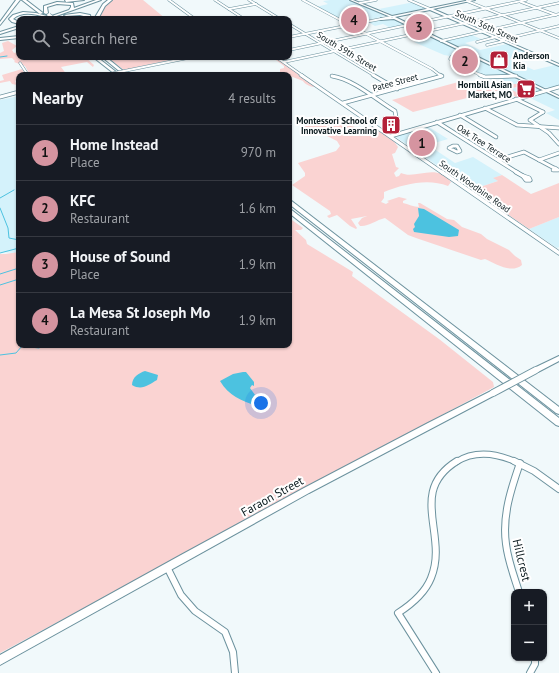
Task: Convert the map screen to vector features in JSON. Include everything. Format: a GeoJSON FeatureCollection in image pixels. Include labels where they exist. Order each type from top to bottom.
{"type":"FeatureCollection","features":[{"type":"Feature","properties":{"kind":"highway"},"geometry":{"type":"LineString","coordinates":[[0,24],[18,0]]}},
{"type":"Feature","properties":{"kind":"highway"},"geometry":{"type":"LineString","coordinates":[[24,0],[47,16]]}},
{"type":"Feature","properties":{"kind":"highway"},"geometry":{"type":"LineString","coordinates":[[30,0],[47,16]]}},
{"type":"Feature","properties":{"kind":"highway"},"geometry":{"type":"LineString","coordinates":[[43,0],[82,0]]}},
{"type":"Feature","properties":{"kind":"highway"},"geometry":{"type":"LineString","coordinates":[[16,22],[11,19],[17,15],[37,13],[47,16],[99,0]]}},
{"type":"Feature","properties":{"kind":"highway"},"geometry":{"type":"LineString","coordinates":[[60,16],[105,0]]}},
{"type":"Feature","properties":{"kind":"highway"},"geometry":{"type":"LineString","coordinates":[[98,16],[104,5],[110,0]]}},
{"type":"Feature","properties":{"kind":"highway"},"geometry":{"type":"LineString","coordinates":[[47,16],[46,6],[61,3],[73,5],[72,9],[67,11]]}},
{"type":"Feature","properties":{"kind":"highway"},"geometry":{"type":"LineString","coordinates":[[68,16],[82,14],[88,16]]}},
{"type":"Feature","properties":{"kind":"highway"},"geometry":{"type":"LineString","coordinates":[[0,34],[16,29]]}},
{"type":"Feature","properties":{"kind":"highway"},"geometry":{"type":"LineString","coordinates":[[0,39],[16,37]]}},
{"type":"Feature","properties":{"kind":"highway"},"geometry":{"type":"LineString","coordinates":[[99,60],[114,72]]}},
{"type":"Feature","properties":{"kind":"highway"},"geometry":{"type":"LineString","coordinates":[[108,60],[122,72]]}},
{"type":"Feature","properties":{"kind":"highway"},"geometry":{"type":"LineString","coordinates":[[292,203],[559,411]]}},
{"type":"Feature","properties":{"kind":"highway"},"geometry":{"type":"LineString","coordinates":[[292,212],[559,423]]}},
{"type":"Feature","properties":{"kind":"main road"},"geometry":{"type":"LineString","coordinates":[[351,0],[384,13],[559,97]]}},
{"type":"Feature","properties":{"kind":"main road"},"geometry":{"type":"LineString","coordinates":[[391,17],[474,0]]}},
{"type":"Feature","properties":{"kind":"main road","name":"South 36th Street"},"geometry":{"type":"LineString","coordinates":[[430,9],[559,65]]}},
{"type":"Feature","properties":{"kind":"main road"},"geometry":{"type":"LineString","coordinates":[[384,13],[401,15]]}},
{"type":"Feature","properties":{"kind":"main road"},"geometry":{"type":"LineString","coordinates":[[380,19],[386,16],[384,13]]}},
{"type":"Feature","properties":{"kind":"main road"},"geometry":{"type":"LineString","coordinates":[[399,20],[397,17],[401,15]]}},
{"type":"Feature","properties":{"kind":"main road"},"geometry":{"type":"LineString","coordinates":[[380,19],[399,20]]}},
{"type":"Feature","properties":{"kind":"main road","name":"Faraon Street"},"geometry":{"type":"LineString","coordinates":[[0,660],[348,469],[559,358]]}},
{"type":"Feature","properties":{"kind":"street"},"geometry":{"type":"LineString","coordinates":[[169,0],[191,16]]}},
{"type":"Feature","properties":{"kind":"street"},"geometry":{"type":"LineString","coordinates":[[215,0],[240,16]]}},
{"type":"Feature","properties":{"kind":"street"},"geometry":{"type":"LineString","coordinates":[[249,0],[275,16]]}},
{"type":"Feature","properties":{"kind":"street"},"geometry":{"type":"LineString","coordinates":[[303,0],[380,41]]}},
{"type":"Feature","properties":{"kind":"street"},"geometry":{"type":"LineString","coordinates":[[357,0],[361,3],[376,0]]}},
{"type":"Feature","properties":{"kind":"street","name":"South 36th Street"},"geometry":{"type":"LineString","coordinates":[[410,0],[430,9]]}},
{"type":"Feature","properties":{"kind":"street"},"geometry":{"type":"LineString","coordinates":[[516,0],[558,15]]}},
{"type":"Feature","properties":{"kind":"street"},"geometry":{"type":"LineString","coordinates":[[292,49],[526,0]]}},
{"type":"Feature","properties":{"kind":"street"},"geometry":{"type":"LineString","coordinates":[[466,1],[559,38]]}},
{"type":"Feature","properties":{"kind":"street"},"geometry":{"type":"LineString","coordinates":[[284,62],[559,2]]}},
{"type":"Feature","properties":{"kind":"street"},"geometry":{"type":"LineString","coordinates":[[229,9],[256,4]]}},
{"type":"Feature","properties":{"kind":"street"},"geometry":{"type":"LineString","coordinates":[[442,41],[558,15]]}},
{"type":"Feature","properties":{"kind":"street"},"geometry":{"type":"LineString","coordinates":[[292,36],[391,17]]}},
{"type":"Feature","properties":{"kind":"street","name":"South 39th Street"},"geometry":{"type":"LineString","coordinates":[[292,26],[397,89]]}},
{"type":"Feature","properties":{"kind":"street"},"geometry":{"type":"LineString","coordinates":[[487,45],[559,26]]}},
{"type":"Feature","properties":{"kind":"street"},"geometry":{"type":"LineString","coordinates":[[478,42],[496,38]]}},
{"type":"Feature","properties":{"kind":"street","name":"Patee Street"},"geometry":{"type":"LineString","coordinates":[[343,103],[441,77],[440,74],[435,71],[380,41]]}},
{"type":"Feature","properties":{"kind":"street"},"geometry":{"type":"LineString","coordinates":[[466,53],[451,57],[450,59],[486,76],[516,76]]}},
{"type":"Feature","properties":{"kind":"street"},"geometry":{"type":"LineString","coordinates":[[119,72],[178,60]]}},
{"type":"Feature","properties":{"kind":"street","name":"South Woodbine Road"},"geometry":{"type":"LineString","coordinates":[[281,60],[559,253]]}},
{"type":"Feature","properties":{"kind":"street"},"geometry":{"type":"LineString","coordinates":[[20,63],[26,72]]}},
{"type":"Feature","properties":{"kind":"street"},"geometry":{"type":"LineString","coordinates":[[332,76],[336,76],[348,82],[371,96],[395,112],[396,117]]}},
{"type":"Feature","properties":{"kind":"street"},"geometry":{"type":"LineString","coordinates":[[534,85],[545,88],[558,87]]}},
{"type":"Feature","properties":{"kind":"street"},"geometry":{"type":"LineString","coordinates":[[391,136],[558,87]]}},
{"type":"Feature","properties":{"kind":"street"},"geometry":{"type":"LineString","coordinates":[[558,87],[554,92],[559,97]]}},
{"type":"Feature","properties":{"kind":"street"},"geometry":{"type":"LineString","coordinates":[[0,96],[16,93]]}},
{"type":"Feature","properties":{"kind":"street"},"geometry":{"type":"LineString","coordinates":[[516,99],[543,112],[530,120],[549,133],[559,144]]}},
{"type":"Feature","properties":{"kind":"street"},"geometry":{"type":"LineString","coordinates":[[485,108],[514,124],[559,128]]}},
{"type":"Feature","properties":{"kind":"street"},"geometry":{"type":"LineString","coordinates":[[460,115],[496,136]]}},
{"type":"Feature","properties":{"kind":"street","name":"Oak Tree Terrace"},"geometry":{"type":"LineString","coordinates":[[437,122],[523,176]]}},
{"type":"Feature","properties":{"kind":"street"},"geometry":{"type":"LineString","coordinates":[[465,144],[469,143]]}},
{"type":"Feature","properties":{"kind":"street"},"geometry":{"type":"LineString","coordinates":[[498,160],[524,152],[554,168]]}},
{"type":"Feature","properties":{"kind":"street"},"geometry":{"type":"LineString","coordinates":[[539,160],[559,153]]}},
{"type":"Feature","properties":{"kind":"street"},"geometry":{"type":"LineString","coordinates":[[436,673],[398,613],[420,595],[429,584],[433,572],[435,560],[431,507],[432,492],[442,472],[453,463],[463,458],[479,454],[496,455],[520,463],[532,469],[559,489]]}},
{"type":"Feature","properties":{"kind":"street","name":"Hillcrest"},"geometry":{"type":"LineString","coordinates":[[519,589],[505,537],[506,509],[512,484],[520,463]]}},
{"type":"Feature","properties":{"kind":"street"},"geometry":{"type":"LineString","coordinates":[[167,567],[181,595],[195,611],[225,632],[233,652],[235,673]]}},
{"type":"Feature","properties":{"kind":"street"},"geometry":{"type":"LineString","coordinates":[[530,673],[535,661]]}},
{"type":"Feature","properties":{"kind":"shaded area"},"geometry":{"type":"Polygon","coordinates":[[[112,0],[143,0],[162,16],[100,16],[107,4],[112,0]]]}},
{"type":"Feature","properties":{"kind":"shaded area"},"geometry":{"type":"Polygon","coordinates":[[[348,0],[385,16],[350,24],[316,7],[328,4],[323,1],[348,0]]]}},
{"type":"Feature","properties":{"kind":"shaded area"},"geometry":{"type":"Polygon","coordinates":[[[414,2],[428,8],[393,15],[379,9],[414,2]]]}},
{"type":"Feature","properties":{"kind":"shaded area"},"geometry":{"type":"Polygon","coordinates":[[[384,19],[395,20],[405,25],[391,28],[383,24],[375,26],[368,22],[384,19]]]}},
{"type":"Feature","properties":{"kind":"shaded area"},"geometry":{"type":"Polygon","coordinates":[[[423,33],[463,53],[450,56],[444,55],[414,42],[421,40],[412,35],[423,33]]]}},
{"type":"Feature","properties":{"kind":"shaded area"},"geometry":{"type":"Polygon","coordinates":[[[472,35],[481,39],[465,43],[480,50],[507,44],[528,53],[509,59],[534,70],[555,65],[559,66],[559,86],[550,88],[541,87],[445,41],[472,35]]]}},
{"type":"Feature","properties":{"kind":"shaded area"},"geometry":{"type":"Polygon","coordinates":[[[8,41],[16,45],[12,50],[14,53],[16,53],[16,60],[88,60],[94,65],[93,67],[87,62],[61,67],[65,72],[28,72],[25,66],[14,62],[15,61],[12,58],[0,59],[0,53],[4,51],[2,43],[8,41]]]}},
{"type":"Feature","properties":{"kind":"shaded area"},"geometry":{"type":"Polygon","coordinates":[[[466,54],[510,75],[491,77],[477,73],[451,58],[466,54]]]}},
{"type":"Feature","properties":{"kind":"shaded area"},"geometry":{"type":"Polygon","coordinates":[[[111,60],[170,60],[124,70],[111,60]]]}},
{"type":"Feature","properties":{"kind":"shaded area"},"geometry":{"type":"Polygon","coordinates":[[[276,60],[279,60],[318,87],[310,86],[303,81],[292,77],[292,72],[280,72],[280,69],[284,68],[284,66],[276,60]]]}},
{"type":"Feature","properties":{"kind":"shaded area"},"geometry":{"type":"Polygon","coordinates":[[[22,69],[24,72],[16,72],[16,85],[12,84],[10,81],[0,83],[0,81],[4,80],[2,75],[22,69]]]}},
{"type":"Feature","properties":{"kind":"shaded area"},"geometry":{"type":"Polygon","coordinates":[[[513,77],[541,91],[524,96],[509,89],[525,85],[508,84],[501,78],[513,77]]]}},
{"type":"Feature","properties":{"kind":"shaded area"},"geometry":{"type":"Polygon","coordinates":[[[462,81],[472,86],[505,82],[508,84],[526,84],[510,89],[524,96],[518,98],[503,90],[413,112],[392,100],[462,81]]]}},
{"type":"Feature","properties":{"kind":"shaded area"},"geometry":{"type":"Polygon","coordinates":[[[547,93],[559,99],[559,120],[546,113],[555,110],[528,97],[547,93]]]}},
{"type":"Feature","properties":{"kind":"shaded area"},"geometry":{"type":"Polygon","coordinates":[[[16,97],[16,254],[15,253],[0,252],[0,100],[16,97]]]}},
{"type":"Feature","properties":{"kind":"shaded area"},"geometry":{"type":"Polygon","coordinates":[[[325,119],[362,128],[373,126],[393,140],[398,147],[395,153],[392,154],[396,167],[399,168],[394,173],[396,177],[401,173],[413,175],[433,172],[445,176],[451,182],[448,186],[432,182],[408,184],[384,192],[384,198],[381,202],[386,204],[389,202],[387,201],[399,197],[407,199],[403,201],[403,203],[413,206],[419,207],[418,203],[420,203],[447,219],[454,220],[462,227],[481,234],[487,239],[509,250],[521,260],[522,265],[513,269],[504,267],[485,259],[481,260],[416,238],[408,235],[385,218],[363,226],[360,226],[358,223],[362,218],[367,216],[351,219],[357,228],[356,229],[337,215],[329,218],[327,216],[331,214],[330,211],[292,185],[305,176],[305,173],[298,163],[336,151],[340,146],[337,141],[323,134],[316,127],[308,130],[303,127],[322,123],[325,119]]]}},
{"type":"Feature","properties":{"kind":"shaded area"},"geometry":{"type":"Polygon","coordinates":[[[427,126],[448,139],[428,145],[455,163],[473,157],[502,175],[494,178],[498,181],[480,187],[468,179],[461,182],[396,137],[427,126]]]}},
{"type":"Feature","properties":{"kind":"shaded area"},"geometry":{"type":"Polygon","coordinates":[[[502,175],[531,194],[559,183],[559,217],[529,229],[461,182],[468,179],[480,187],[498,181],[493,178],[502,175]]]}},
{"type":"Feature","properties":{"kind":"shaded area"},"geometry":{"type":"Polygon","coordinates":[[[559,217],[559,247],[557,248],[529,229],[559,217]]]}},
{"type":"Feature","properties":{"kind":"shaded area"},"geometry":{"type":"Polygon","coordinates":[[[292,220],[303,228],[301,230],[295,230],[306,240],[307,244],[353,272],[352,276],[439,339],[493,382],[494,387],[0,653],[0,254],[16,252],[16,348],[292,348],[292,220]]]}},
{"type":"Feature","properties":{"kind":"water"},"geometry":{"type":"Polygon","coordinates":[[[418,208],[424,209],[459,230],[458,236],[449,237],[414,232],[414,224],[419,216],[418,208]]]}},
{"type":"Feature","properties":{"kind":"water"},"geometry":{"type":"Polygon","coordinates":[[[145,371],[158,375],[157,380],[142,387],[132,385],[132,382],[138,374],[145,371]]]}},
{"type":"Feature","properties":{"kind":"water"},"geometry":{"type":"Polygon","coordinates":[[[246,372],[254,382],[254,386],[252,385],[250,388],[258,399],[259,404],[256,406],[231,394],[220,381],[233,374],[246,372]]]}},
{"type":"Feature","properties":{"kind":"waterway"},"geometry":{"type":"LineString","coordinates":[[0,57],[7,56]]}},
{"type":"Feature","properties":{"kind":"waterway"},"geometry":{"type":"LineString","coordinates":[[0,198],[14,190]]}},
{"type":"Feature","properties":{"kind":"waterway"},"geometry":{"type":"LineString","coordinates":[[0,208],[8,228],[9,238],[16,239]]}},
{"type":"Feature","properties":{"kind":"waterway"},"geometry":{"type":"LineString","coordinates":[[0,253],[16,249]]}},
{"type":"Feature","properties":{"kind":"waterway"},"geometry":{"type":"LineString","coordinates":[[0,274],[16,269]]}},
{"type":"Feature","properties":{"kind":"waterway"},"geometry":{"type":"LineString","coordinates":[[0,285],[16,280]]}},
{"type":"Feature","properties":{"kind":"waterway"},"geometry":{"type":"LineString","coordinates":[[0,355],[16,353],[20,348]]}},
{"type":"Feature","properties":{"kind":"place","name":"La Mesa St Joseph Mo"},"geometry":{"type":"Point","coordinates":[354,20]}},
{"type":"Feature","properties":{"kind":"place","name":"House of Sound"},"geometry":{"type":"Point","coordinates":[419,27]}},
{"type":"Feature","properties":{"kind":"place","name":"Anderson Kia"},"geometry":{"type":"Point","coordinates":[499,60]}},
{"type":"Feature","properties":{"kind":"place","name":"KFC"},"geometry":{"type":"Point","coordinates":[465,61]}},
{"type":"Feature","properties":{"kind":"place","name":"Hornbill Asian Market, MO"},"geometry":{"type":"Point","coordinates":[526,89]}},
{"type":"Feature","properties":{"kind":"place","name":"Montessori School of Innovative Learning"},"geometry":{"type":"Point","coordinates":[391,125]}},
{"type":"Feature","properties":{"kind":"place","name":"Home Instead"},"geometry":{"type":"Point","coordinates":[422,143]}}]}
